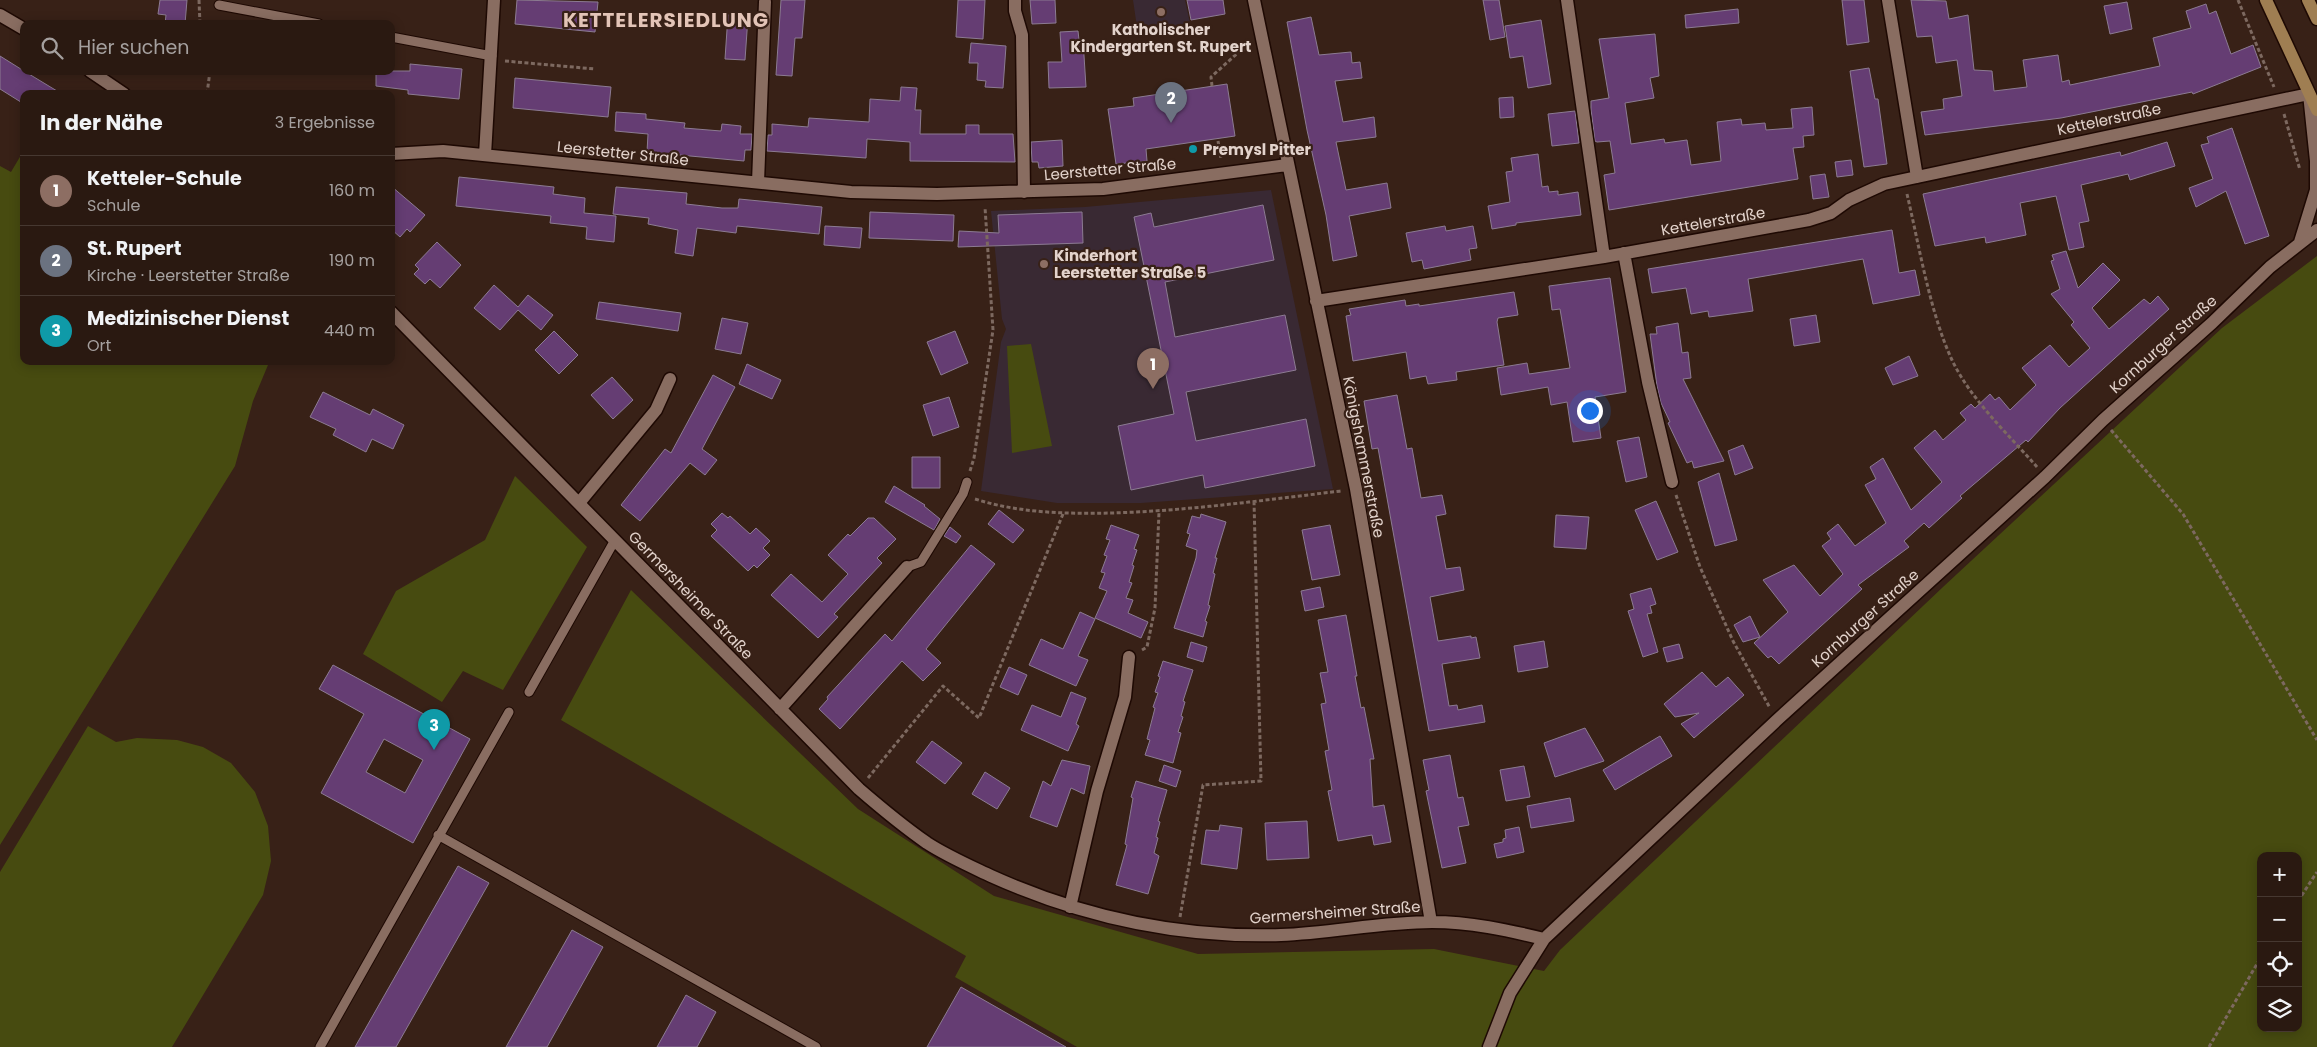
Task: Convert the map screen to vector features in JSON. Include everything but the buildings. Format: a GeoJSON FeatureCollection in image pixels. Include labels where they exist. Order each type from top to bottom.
{"type":"FeatureCollection","features":[{"type":"Feature","properties":{"kind":"main road"},"geometry":{"type":"LineString","coordinates":[[2266,0],[2317,110]]}},
{"type":"Feature","properties":{"kind":"main road"},"geometry":{"type":"LineString","coordinates":[[2308,0],[2317,19]]}},
{"type":"Feature","properties":{"kind":"street"},"geometry":{"type":"LineString","coordinates":[[485,155],[494,0]]}},
{"type":"Feature","properties":{"kind":"street","name":"Leerstetter Straße"},"geometry":{"type":"LineString","coordinates":[[1015,0],[1015,11],[1022,35],[1024,192]]}},
{"type":"Feature","properties":{"kind":"street","name":"Königshammerstraße"},"geometry":{"type":"LineString","coordinates":[[1254,0],[1356,490],[1431,922]]}},
{"type":"Feature","properties":{"kind":"street"},"geometry":{"type":"LineString","coordinates":[[1567,0],[1604,257]]}},
{"type":"Feature","properties":{"kind":"street"},"geometry":{"type":"LineString","coordinates":[[1888,0],[1917,177]]}},
{"type":"Feature","properties":{"kind":"street"},"geometry":{"type":"LineString","coordinates":[[758,182],[765,2]]}},
{"type":"Feature","properties":{"kind":"street"},"geometry":{"type":"LineString","coordinates":[[0,15],[20,27]]}},
{"type":"Feature","properties":{"kind":"street"},"geometry":{"type":"LineString","coordinates":[[96,75],[118,90]]}},
{"type":"Feature","properties":{"kind":"street"},"geometry":{"type":"LineString","coordinates":[[2300,242],[2312,206],[2316,182],[2308,94]]}},
{"type":"Feature","properties":{"kind":"street","name":"Kettelerstraße"},"geometry":{"type":"LineString","coordinates":[[1316,301],[1604,257],[1809,220],[1831,213],[1849,200],[1884,184],[2308,94]]}},
{"type":"Feature","properties":{"kind":"street","name":"Leerstetter Straße"},"geometry":{"type":"LineString","coordinates":[[395,154],[443,151],[851,192],[983,194],[1103,189],[1287,165]]}},
{"type":"Feature","properties":{"kind":"street","name":"Kornburger Straße"},"geometry":{"type":"LineString","coordinates":[[1489,1047],[1510,993],[1544,939],[1777,720],[2045,477],[2103,420],[2212,323],[2270,267],[2317,230]]}},
{"type":"Feature","properties":{"kind":"street"},"geometry":{"type":"LineString","coordinates":[[1624,253],[1648,382],[1672,482]]}},
{"type":"Feature","properties":{"kind":"street","name":"Germersheimer Straße"},"geometry":{"type":"LineString","coordinates":[[395,316],[859,789],[928,844],[1021,890],[1070,907],[1119,920],[1177,930],[1224,934],[1282,935],[1431,922],[1503,929],[1544,939]]}},
{"type":"Feature","properties":{"kind":"street"},"geometry":{"type":"LineString","coordinates":[[579,503],[656,410],[670,379]]}},
{"type":"Feature","properties":{"kind":"street"},"geometry":{"type":"LineString","coordinates":[[780,710],[907,566]]}},
{"type":"Feature","properties":{"kind":"street"},"geometry":{"type":"LineString","coordinates":[[1070,907],[1097,791],[1125,698],[1129,657]]}},
{"type":"Feature","properties":{"kind":"lane"},"geometry":{"type":"LineString","coordinates":[[220,5],[298,20]]}},
{"type":"Feature","properties":{"kind":"lane"},"geometry":{"type":"LineString","coordinates":[[395,39],[492,58]]}},
{"type":"Feature","properties":{"kind":"lane"},"geometry":{"type":"LineString","coordinates":[[907,566],[922,562],[963,494],[967,482]]}},
{"type":"Feature","properties":{"kind":"lane"},"geometry":{"type":"LineString","coordinates":[[529,692],[615,540]]}},
{"type":"Feature","properties":{"kind":"lane"},"geometry":{"type":"LineString","coordinates":[[320,1047],[509,712]]}},
{"type":"Feature","properties":{"kind":"lane"},"geometry":{"type":"LineString","coordinates":[[438,835],[816,1047]]}},
{"type":"Feature","properties":{"kind":"path"},"geometry":{"type":"LineString","coordinates":[[199,0],[200,20]]}},
{"type":"Feature","properties":{"kind":"path"},"geometry":{"type":"LineString","coordinates":[[1212,86],[1211,77],[1241,50],[1264,48]]}},
{"type":"Feature","properties":{"kind":"path"},"geometry":{"type":"LineString","coordinates":[[492,58],[595,69]]}},
{"type":"Feature","properties":{"kind":"path"},"geometry":{"type":"LineString","coordinates":[[208,90],[209,75]]}},
{"type":"Feature","properties":{"kind":"path"},"geometry":{"type":"LineString","coordinates":[[1904,180],[1929,286],[1952,360],[1970,391],[2045,477]]}},
{"type":"Feature","properties":{"kind":"path"},"geometry":{"type":"LineString","coordinates":[[967,482],[974,458],[993,330],[983,194]]}},
{"type":"Feature","properties":{"kind":"path"},"geometry":{"type":"LineString","coordinates":[[2103,420],[2183,514],[2317,740]]}},
{"type":"Feature","properties":{"kind":"path"},"geometry":{"type":"LineString","coordinates":[[1672,482],[1707,584],[1733,641],[1777,720]]}},
{"type":"Feature","properties":{"kind":"path"},"geometry":{"type":"LineString","coordinates":[[963,494],[998,506],[1063,514],[1160,512],[1356,490]]}},
{"type":"Feature","properties":{"kind":"path"},"geometry":{"type":"LineString","coordinates":[[1177,930],[1203,785],[1262,781],[1254,501]]}},
{"type":"Feature","properties":{"kind":"path"},"geometry":{"type":"LineString","coordinates":[[1129,657],[1147,647],[1155,608],[1160,512]]}},
{"type":"Feature","properties":{"kind":"path"},"geometry":{"type":"LineString","coordinates":[[859,789],[944,686],[979,718],[1063,514]]}},
{"type":"Feature","properties":{"kind":"path"},"geometry":{"type":"LineString","coordinates":[[2301,897],[2317,872]]}},
{"type":"Feature","properties":{"kind":"path"},"geometry":{"type":"LineString","coordinates":[[2209,1047],[2257,964]]}},
{"type":"Feature","properties":{"kind":"shaded area","name":"Katholischer Kindergarten St. Rupert"},"geometry":{"type":"Polygon","coordinates":[[[1133,0],[1185,0],[1190,23],[1138,34],[1133,0]]]}},
{"type":"Feature","properties":{"kind":"shaded area"},"geometry":{"type":"Polygon","coordinates":[[[1271,190],[1333,489],[1141,503],[1057,503],[981,491],[1001,342],[1006,329],[1002,319],[991,211],[1085,207],[1271,190]]]}},
{"type":"Feature","properties":{"kind":"green space"},"geometry":{"type":"Polygon","coordinates":[[[20,157],[20,365],[268,365],[253,401],[235,466],[0,845],[0,166],[11,172],[20,157]]]}},
{"type":"Feature","properties":{"kind":"green space"},"geometry":{"type":"Polygon","coordinates":[[[2317,256],[2317,1047],[1077,1047],[955,977],[966,956],[561,720],[631,590],[858,809],[994,896],[1198,954],[1434,949],[1544,971],[1560,950],[1943,587],[2222,328],[2317,256]]]}},
{"type":"Feature","properties":{"kind":"green space"},"geometry":{"type":"Polygon","coordinates":[[[1031,344],[1052,446],[1012,453],[1007,346],[1031,344]]]}},
{"type":"Feature","properties":{"kind":"green space"},"geometry":{"type":"Polygon","coordinates":[[[515,476],[587,547],[503,690],[463,671],[442,702],[363,654],[396,591],[485,540],[515,476]]]}},
{"type":"Feature","properties":{"kind":"green space"},"geometry":{"type":"Polygon","coordinates":[[[88,726],[116,742],[137,738],[177,740],[203,747],[231,763],[255,792],[268,826],[271,861],[263,895],[172,1047],[0,1047],[0,872],[88,726]]]}},
{"type":"Feature","properties":{"kind":"place","name":"Katholischer Kindergarten St. Rupert"},"geometry":{"type":"Point","coordinates":[1161,12]}},
{"type":"Feature","properties":{"kind":"place","name":"St. Rupert"},"geometry":{"type":"Point","coordinates":[1171,123]}},
{"type":"Feature","properties":{"kind":"place","name":"Premysl Pitter"},"geometry":{"type":"Point","coordinates":[1193,149]}},
{"type":"Feature","properties":{"kind":"place","name":"Kinderhort Leerstetter Straße 5"},"geometry":{"type":"Point","coordinates":[1044,264]}},
{"type":"Feature","properties":{"kind":"place","name":"Ketteler-Schule"},"geometry":{"type":"Point","coordinates":[1153,389]}},
{"type":"Feature","properties":{"kind":"place","name":"Medizinischer Dienst"},"geometry":{"type":"Point","coordinates":[434,750]}},
{"type":"Feature","properties":{"kind":"district","name":"KETTELERSIEDLUNG"},"geometry":{"type":"Point","coordinates":[666,20]}}]}
